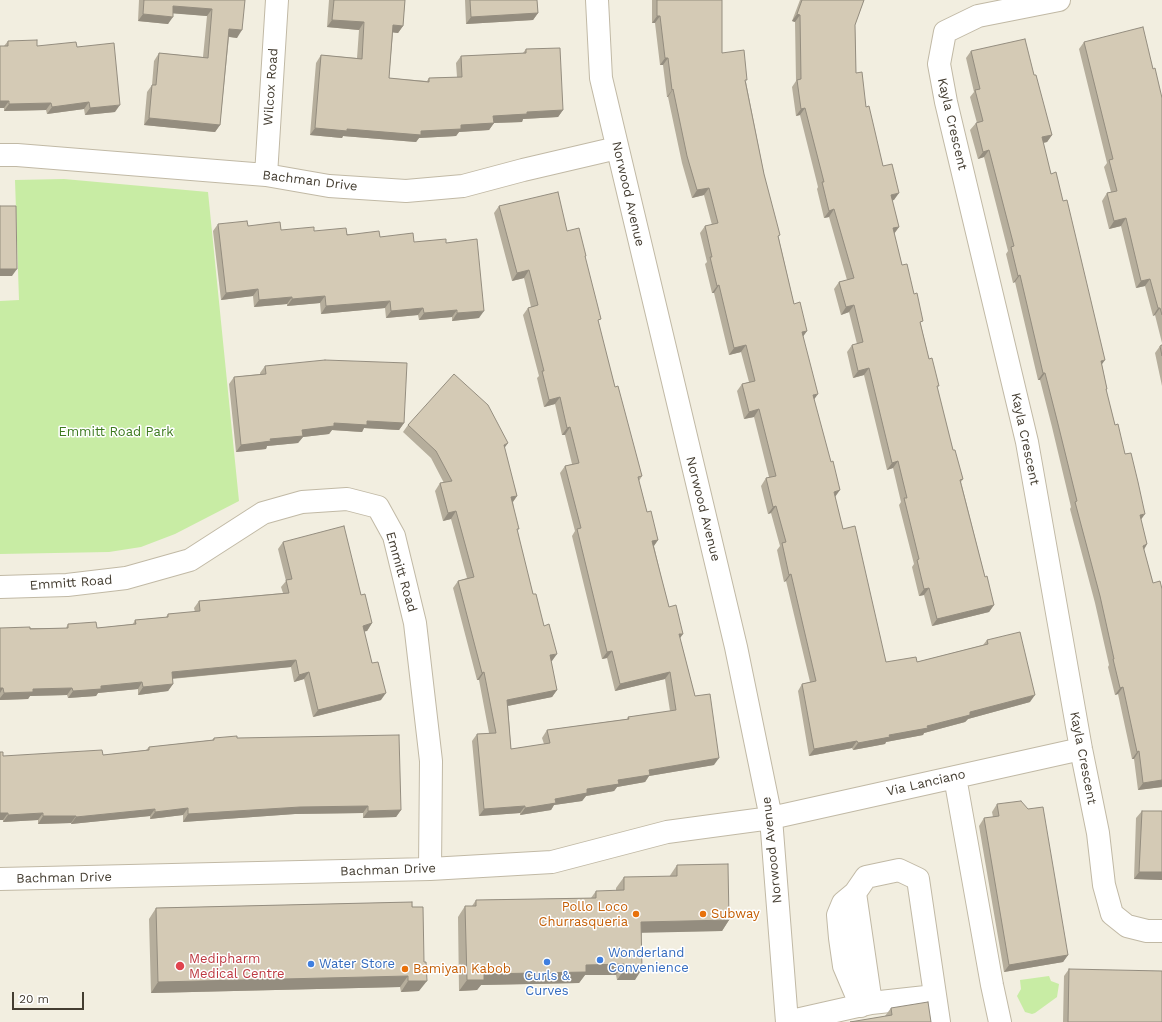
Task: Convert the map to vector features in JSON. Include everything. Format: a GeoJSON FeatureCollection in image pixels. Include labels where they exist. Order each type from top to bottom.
{"type":"FeatureCollection","features":[{"type":"Feature","properties":{"kind":"street","name":"Wilcox Road"},"geometry":{"type":"LineString","coordinates":[[266,175],[277,0]]}},
{"type":"Feature","properties":{"kind":"street","name":"Norwood Avenue"},"geometry":{"type":"LineString","coordinates":[[597,0],[601,78],[736,647],[771,818],[787,1022]]}},
{"type":"Feature","properties":{"kind":"street","name":"Kayla Crescent"},"geometry":{"type":"LineString","coordinates":[[1059,0],[978,16],[945,32],[939,64],[948,110],[1027,442],[1081,749],[1098,833],[1104,885],[1112,914],[1127,926],[1147,931],[1162,931]]}},
{"type":"Feature","properties":{"kind":"street","name":"Bachman Drive"},"geometry":{"type":"LineString","coordinates":[[0,155],[17,155],[266,175],[329,186],[406,191],[464,186],[523,170],[617,148]]}},
{"type":"Feature","properties":{"kind":"street","name":"Emmitt Road"},"geometry":{"type":"LineString","coordinates":[[0,587],[67,585],[126,578],[190,560],[263,513],[302,502],[347,499],[378,507],[394,536],[415,623],[431,761],[430,869]]}},
{"type":"Feature","properties":{"kind":"street","name":"Via Lanciano"},"geometry":{"type":"LineString","coordinates":[[771,818],[1081,749]]}},
{"type":"Feature","properties":{"kind":"street"},"geometry":{"type":"LineString","coordinates":[[954,777],[992,985],[1001,1021]]}},
{"type":"Feature","properties":{"kind":"street","name":"Bachman Drive"},"geometry":{"type":"LineString","coordinates":[[0,879],[430,869],[552,862],[667,832],[771,818]]}},
{"type":"Feature","properties":{"kind":"street"},"geometry":{"type":"LineString","coordinates":[[866,1005],[855,893],[866,877],[899,870],[918,879],[939,1022]]}},
{"type":"Feature","properties":{"kind":"street"},"geometry":{"type":"LineString","coordinates":[[787,1022],[866,1005],[936,996]]}},
{"type":"Feature","properties":{"kind":"green space","name":"Emmitt Road Park"},"geometry":{"type":"Polygon","coordinates":[[[64,179],[208,192],[239,501],[175,534],[141,547],[109,552],[0,554],[0,301],[19,300],[15,180],[64,179]]]}},
{"type":"Feature","properties":{"kind":"green space"},"geometry":{"type":"Polygon","coordinates":[[[1049,976],[1051,981],[1059,984],[1057,997],[1035,1013],[1032,1014],[1025,1012],[1017,996],[1021,989],[1020,980],[1049,976]]]}},
{"type":"Feature","properties":{"kind":"building"},"geometry":{"type":"Polygon","coordinates":[[[144,0],[245,0],[242,30],[229,29],[220,125],[149,118],[152,85],[156,85],[159,53],[208,58],[212,9],[173,6],[173,17],[143,14],[144,0]]]}},
{"type":"Feature","properties":{"kind":"building"},"geometry":{"type":"Polygon","coordinates":[[[334,0],[405,0],[403,26],[393,25],[389,78],[429,82],[429,78],[462,77],[461,56],[526,53],[526,49],[560,48],[563,110],[493,116],[494,123],[461,125],[461,129],[421,131],[421,135],[315,128],[321,55],[362,59],[364,22],[332,20],[334,0]]]}},
{"type":"Feature","properties":{"kind":"building"},"geometry":{"type":"Polygon","coordinates":[[[470,0],[537,0],[538,13],[471,17],[470,0]]]}},
{"type":"Feature","properties":{"kind":"building"},"geometry":{"type":"Polygon","coordinates":[[[657,0],[722,0],[722,53],[744,50],[747,80],[745,80],[764,174],[780,235],[778,236],[794,304],[800,302],[807,331],[802,332],[818,394],[813,395],[840,490],[834,492],[843,529],[855,526],[886,662],[916,657],[917,662],[988,644],[987,640],[1020,632],[1035,695],[970,712],[970,715],[927,726],[928,728],[889,735],[890,737],[858,743],[857,741],[814,749],[802,684],[816,681],[791,574],[789,575],[782,543],[786,542],[776,506],[773,507],[766,478],[776,476],[759,409],[749,412],[742,384],[755,381],[746,345],[734,348],[719,285],[717,286],[705,226],[718,223],[709,188],[697,190],[687,156],[673,89],[672,90],[668,58],[665,58],[660,16],[657,16],[657,0]]]}},
{"type":"Feature","properties":{"kind":"building"},"geometry":{"type":"Polygon","coordinates":[[[802,0],[864,0],[855,25],[856,73],[862,72],[866,107],[869,106],[883,166],[892,164],[899,193],[891,195],[899,227],[893,228],[902,265],[907,264],[914,294],[917,293],[923,321],[920,322],[929,359],[932,358],[939,386],[937,386],[953,450],[955,450],[963,479],[960,480],[985,577],[987,576],[994,605],[937,619],[929,588],[924,589],[917,560],[919,559],[904,498],[907,498],[898,461],[892,463],[869,368],[858,371],[852,345],[863,342],[854,305],[846,307],[839,282],[854,278],[834,209],[829,211],[822,182],[824,182],[805,108],[801,109],[797,80],[801,79],[800,15],[797,14],[802,0]]]}},
{"type":"Feature","properties":{"kind":"building"},"geometry":{"type":"Polygon","coordinates":[[[1143,27],[1162,98],[1162,315],[1160,308],[1158,308],[1150,279],[1141,281],[1126,218],[1114,221],[1107,193],[1117,191],[1109,160],[1113,159],[1084,42],[1143,27]]]}},
{"type":"Feature","properties":{"kind":"building"},"geometry":{"type":"Polygon","coordinates":[[[1025,39],[1052,135],[1042,137],[1051,174],[1056,172],[1063,201],[1067,200],[1105,360],[1101,361],[1115,425],[1118,424],[1125,454],[1131,453],[1138,482],[1145,514],[1140,515],[1147,544],[1143,546],[1153,583],[1160,581],[1162,589],[1162,780],[1143,783],[1139,751],[1137,752],[1123,687],[1120,688],[1100,596],[1075,502],[1077,501],[1057,420],[1045,373],[1043,373],[1020,275],[1018,276],[1011,247],[1014,246],[989,150],[983,152],[976,123],[983,121],[975,90],[980,89],[971,51],[1025,39]]]}},
{"type":"Feature","properties":{"kind":"building"},"geometry":{"type":"Polygon","coordinates":[[[37,40],[37,46],[76,42],[77,47],[114,43],[120,105],[90,108],[89,102],[52,107],[51,103],[9,104],[9,101],[0,101],[0,46],[8,46],[8,41],[37,40]]]}},
{"type":"Feature","properties":{"kind":"building"},"geometry":{"type":"Polygon","coordinates":[[[558,192],[567,231],[579,228],[601,319],[598,320],[615,387],[618,386],[642,476],[638,477],[647,512],[651,511],[658,540],[652,541],[669,607],[676,605],[683,634],[679,634],[695,696],[710,694],[719,758],[649,770],[650,775],[618,780],[619,784],[587,789],[587,793],[555,799],[556,803],[525,808],[525,806],[484,809],[477,734],[496,733],[484,672],[482,673],[458,581],[474,577],[456,511],[448,513],[440,483],[452,481],[436,451],[408,425],[454,374],[488,405],[508,443],[504,445],[517,496],[511,497],[519,529],[517,529],[533,594],[536,594],[544,626],[549,624],[557,654],[550,655],[557,690],[507,700],[511,749],[550,743],[547,730],[629,719],[628,717],[676,710],[670,672],[620,684],[612,651],[607,652],[577,529],[581,528],[565,466],[579,463],[570,427],[567,428],[560,397],[549,400],[542,371],[544,371],[528,308],[538,305],[529,270],[517,273],[499,206],[558,192]]]}},
{"type":"Feature","properties":{"kind":"building"},"geometry":{"type":"Polygon","coordinates":[[[0,206],[16,206],[17,269],[0,269],[0,206]]]}},
{"type":"Feature","properties":{"kind":"building"},"geometry":{"type":"Polygon","coordinates":[[[247,221],[248,226],[280,222],[281,230],[314,227],[314,231],[346,228],[347,235],[379,231],[380,237],[413,233],[414,242],[446,239],[446,243],[477,239],[484,311],[457,313],[457,310],[424,313],[423,308],[391,311],[390,301],[326,306],[325,296],[259,300],[258,289],[226,293],[218,224],[247,221]]]}},
{"type":"Feature","properties":{"kind":"building"},"geometry":{"type":"Polygon","coordinates":[[[1162,345],[1162,356],[1160,346],[1162,345]]]}},
{"type":"Feature","properties":{"kind":"building"},"geometry":{"type":"Polygon","coordinates":[[[325,360],[407,363],[404,423],[367,421],[367,425],[334,423],[334,426],[302,430],[303,436],[270,439],[271,441],[241,445],[234,377],[266,374],[265,366],[325,360]]]}},
{"type":"Feature","properties":{"kind":"building"},"geometry":{"type":"Polygon","coordinates":[[[344,526],[361,595],[365,594],[372,623],[363,626],[372,663],[378,662],[386,693],[318,710],[309,672],[299,675],[296,660],[172,672],[173,684],[143,687],[142,682],[101,686],[101,689],[73,691],[72,688],[33,689],[33,692],[4,693],[3,688],[0,688],[0,628],[68,628],[68,624],[96,622],[97,628],[136,624],[135,620],[168,617],[168,614],[200,611],[199,601],[289,593],[286,580],[292,579],[283,542],[344,526]]]}},
{"type":"Feature","properties":{"kind":"building"},"geometry":{"type":"Polygon","coordinates":[[[399,735],[401,810],[368,811],[368,806],[300,807],[188,814],[188,808],[155,812],[155,809],[76,817],[43,816],[43,813],[8,815],[8,813],[0,813],[0,752],[3,752],[3,756],[102,750],[103,755],[149,750],[149,747],[237,736],[237,738],[399,735]]]}},
{"type":"Feature","properties":{"kind":"building"},"geometry":{"type":"Polygon","coordinates":[[[1021,801],[1028,809],[1043,807],[1068,955],[1009,965],[984,818],[999,816],[997,804],[1021,801]]]}},
{"type":"Feature","properties":{"kind":"building"},"geometry":{"type":"Polygon","coordinates":[[[1142,811],[1162,811],[1162,872],[1139,872],[1142,811]]]}},
{"type":"Feature","properties":{"kind":"building"},"geometry":{"type":"Polygon","coordinates":[[[728,864],[729,920],[641,922],[642,969],[624,970],[624,964],[586,965],[586,972],[484,974],[484,980],[467,980],[465,906],[476,906],[476,900],[596,898],[596,891],[624,890],[624,877],[677,876],[677,865],[728,864]]]}},
{"type":"Feature","properties":{"kind":"building"},"geometry":{"type":"Polygon","coordinates":[[[412,902],[412,907],[423,907],[424,962],[426,962],[427,981],[408,981],[408,976],[158,982],[156,908],[412,902]]]}},
{"type":"Feature","properties":{"kind":"building"},"geometry":{"type":"Polygon","coordinates":[[[1069,969],[1162,971],[1162,1022],[1068,1022],[1069,969]]]}},
{"type":"Feature","properties":{"kind":"building"},"geometry":{"type":"Polygon","coordinates":[[[928,1002],[931,1022],[850,1022],[892,1015],[891,1008],[928,1002]]]}},
{"type":"Feature","properties":{"kind":"place","name":"Pollo Loco Churrasqueria"},"geometry":{"type":"Point","coordinates":[636,914]}},
{"type":"Feature","properties":{"kind":"place","name":"Subway"},"geometry":{"type":"Point","coordinates":[703,914]}},
{"type":"Feature","properties":{"kind":"place","name":"Wonderland Convenience"},"geometry":{"type":"Point","coordinates":[600,960]}},
{"type":"Feature","properties":{"kind":"place","name":"Curls & Curves"},"geometry":{"type":"Point","coordinates":[547,962]}},
{"type":"Feature","properties":{"kind":"place","name":"Water Store"},"geometry":{"type":"Point","coordinates":[311,964]}},
{"type":"Feature","properties":{"kind":"place","name":"Medipharm Medical Centre"},"geometry":{"type":"Point","coordinates":[180,966]}},
{"type":"Feature","properties":{"kind":"place","name":"Bamiyan Kabob"},"geometry":{"type":"Point","coordinates":[405,969]}}]}
